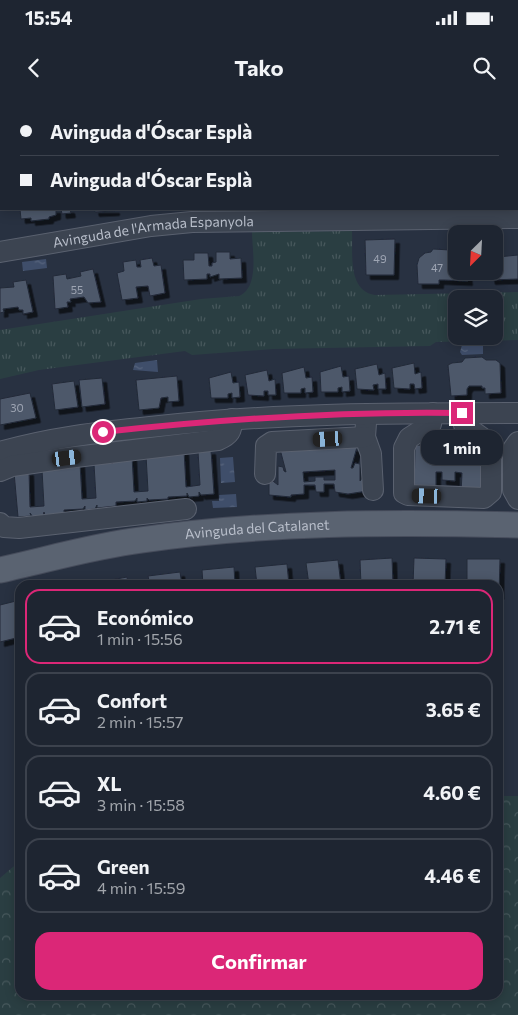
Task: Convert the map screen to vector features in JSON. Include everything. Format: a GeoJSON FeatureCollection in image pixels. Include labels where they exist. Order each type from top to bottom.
{"type":"FeatureCollection","features":[{"type":"Feature","properties":{"kind":"main road","name":"Avinguda del Catalanet"},"geometry":{"type":"LineString","coordinates":[[0,570],[140,540],[252,529],[391,522],[518,526]]}},
{"type":"Feature","properties":{"kind":"street","name":"Avinguda de l'Armada Espanyola"},"geometry":{"type":"LineString","coordinates":[[0,252],[151,226],[192,222],[518,218]]}},
{"type":"Feature","properties":{"kind":"street"},"geometry":{"type":"LineString","coordinates":[[433,413],[431,424],[408,438],[404,448],[404,493],[408,495],[484,498],[491,492],[491,450],[488,442],[483,437],[464,425],[462,413]]}},
{"type":"Feature","properties":{"kind":"street"},"geometry":{"type":"LineString","coordinates":[[365,414],[365,437],[371,454],[373,490]]}},
{"type":"Feature","properties":{"kind":"street"},"geometry":{"type":"LineString","coordinates":[[0,452],[26,444],[103,432],[232,419],[365,414],[518,414]]}},
{"type":"Feature","properties":{"kind":"street"},"geometry":{"type":"LineString","coordinates":[[0,471],[12,466],[67,458],[218,440],[231,432],[232,419]]}},
{"type":"Feature","properties":{"kind":"street"},"geometry":{"type":"LineString","coordinates":[[265,474],[264,453],[266,446],[272,442],[365,437]]}},
{"type":"Feature","properties":{"kind":"street"},"geometry":{"type":"LineString","coordinates":[[518,442],[513,449],[513,490],[518,499]]}},
{"type":"Feature","properties":{"kind":"street"},"geometry":{"type":"LineString","coordinates":[[0,523],[4,527],[19,528],[186,509]]}},
{"type":"Feature","properties":{"kind":"green space"},"geometry":{"type":"Polygon","coordinates":[[[250,210],[351,210],[351,213],[250,215],[250,210]]]}},
{"type":"Feature","properties":{"kind":"green space"},"geometry":{"type":"Polygon","coordinates":[[[352,231],[353,269],[356,279],[366,292],[375,295],[448,293],[448,342],[436,342],[430,346],[273,349],[192,355],[185,351],[39,370],[0,379],[0,330],[201,299],[239,296],[250,285],[253,258],[252,232],[352,231]]]}},
{"type":"Feature","properties":{"kind":"green space"},"geometry":{"type":"Polygon","coordinates":[[[503,292],[518,292],[518,340],[503,340],[503,292]]]}},
{"type":"Feature","properties":{"kind":"green space"},"geometry":{"type":"Polygon","coordinates":[[[503,796],[518,796],[518,1015],[0,1015],[0,878],[15,865],[15,1000],[503,1000],[503,796]]]}},
{"type":"Feature","properties":{"kind":"water"},"geometry":{"type":"Polygon","coordinates":[[[46,259],[47,268],[23,271],[22,262],[46,259]]]}},
{"type":"Feature","properties":{"kind":"water"},"geometry":{"type":"Polygon","coordinates":[[[462,345],[483,345],[483,354],[462,355],[460,352],[462,345]]]}},
{"type":"Feature","properties":{"kind":"water"},"geometry":{"type":"Polygon","coordinates":[[[157,360],[158,372],[133,370],[135,363],[157,360]]]}},
{"type":"Feature","properties":{"kind":"water"},"geometry":{"type":"Polygon","coordinates":[[[233,457],[235,482],[221,483],[220,458],[233,457]]]}},
{"type":"Feature","properties":{"kind":"water"},"geometry":{"type":"Polygon","coordinates":[[[236,494],[237,507],[213,508],[212,501],[219,501],[219,495],[236,494]]]}},
{"type":"Feature","properties":{"kind":"building"},"geometry":{"type":"Polygon","coordinates":[[[20,210],[56,210],[56,215],[49,217],[49,219],[31,221],[31,218],[21,219],[20,210]]]}},
{"type":"Feature","properties":{"kind":"building"},"geometry":{"type":"Polygon","coordinates":[[[61,210],[70,210],[71,213],[62,214],[61,210]]]}},
{"type":"Feature","properties":{"kind":"building"},"geometry":{"type":"Polygon","coordinates":[[[94,210],[115,210],[115,211],[95,212],[94,210]]]}},
{"type":"Feature","properties":{"kind":"building"},"geometry":{"type":"Polygon","coordinates":[[[395,239],[394,275],[366,275],[365,240],[395,239]]]}},
{"type":"Feature","properties":{"kind":"building"},"geometry":{"type":"Polygon","coordinates":[[[433,249],[448,250],[448,280],[468,281],[439,280],[439,284],[418,284],[417,265],[419,258],[425,253],[431,252],[433,249]]]}},
{"type":"Feature","properties":{"kind":"building"},"geometry":{"type":"Polygon","coordinates":[[[216,252],[230,252],[230,259],[241,258],[242,278],[219,279],[219,274],[210,277],[210,274],[207,274],[207,279],[184,280],[183,260],[194,260],[194,253],[208,253],[209,266],[212,266],[212,263],[216,262],[216,252]]]}},
{"type":"Feature","properties":{"kind":"building"},"geometry":{"type":"Polygon","coordinates":[[[518,255],[518,279],[503,280],[503,256],[518,255]]]}},
{"type":"Feature","properties":{"kind":"building"},"geometry":{"type":"Polygon","coordinates":[[[152,258],[154,266],[161,265],[165,293],[150,296],[148,286],[136,287],[138,298],[122,300],[117,273],[124,271],[123,262],[136,260],[137,267],[141,267],[140,260],[152,258]]]}},
{"type":"Feature","properties":{"kind":"building"},"geometry":{"type":"Polygon","coordinates":[[[93,269],[101,302],[88,303],[84,297],[70,299],[71,302],[67,302],[68,307],[55,309],[53,276],[66,274],[67,279],[81,276],[80,272],[93,269]]]}},
{"type":"Feature","properties":{"kind":"building"},"geometry":{"type":"Polygon","coordinates":[[[26,280],[33,312],[23,314],[23,310],[19,310],[18,307],[3,309],[4,312],[0,313],[0,288],[14,287],[13,282],[26,280]]]}},
{"type":"Feature","properties":{"kind":"building"},"geometry":{"type":"Polygon","coordinates":[[[482,357],[486,360],[496,360],[500,363],[501,393],[485,394],[485,388],[482,388],[482,386],[469,386],[467,395],[451,396],[448,365],[462,362],[465,358],[482,357]]]}},
{"type":"Feature","properties":{"kind":"building"},"geometry":{"type":"Polygon","coordinates":[[[414,363],[415,374],[421,372],[422,388],[415,389],[414,384],[410,384],[410,389],[394,388],[392,368],[414,363]]]}},
{"type":"Feature","properties":{"kind":"building"},"geometry":{"type":"Polygon","coordinates":[[[377,364],[379,375],[385,373],[386,389],[378,389],[378,384],[373,385],[374,390],[357,389],[355,369],[377,364]]]}},
{"type":"Feature","properties":{"kind":"building"},"geometry":{"type":"Polygon","coordinates":[[[341,366],[343,377],[349,376],[350,391],[342,392],[342,387],[338,388],[338,392],[321,392],[320,372],[341,366]]]}},
{"type":"Feature","properties":{"kind":"building"},"geometry":{"type":"Polygon","coordinates":[[[304,367],[306,378],[312,377],[313,392],[305,393],[305,388],[301,389],[301,393],[284,393],[282,373],[304,367]]]}},
{"type":"Feature","properties":{"kind":"building"},"geometry":{"type":"Polygon","coordinates":[[[267,370],[269,381],[275,379],[276,395],[268,395],[268,391],[264,391],[264,396],[248,395],[245,375],[267,370]]]}},
{"type":"Feature","properties":{"kind":"building"},"geometry":{"type":"Polygon","coordinates":[[[231,372],[233,383],[239,382],[240,397],[232,398],[232,393],[228,394],[228,398],[211,398],[209,378],[231,372]]]}},
{"type":"Feature","properties":{"kind":"building"},"geometry":{"type":"Polygon","coordinates":[[[177,376],[179,401],[168,402],[168,397],[161,398],[159,408],[139,410],[136,380],[177,376]]]}},
{"type":"Feature","properties":{"kind":"building"},"geometry":{"type":"Polygon","coordinates":[[[102,378],[105,404],[82,407],[79,380],[102,378]]]}},
{"type":"Feature","properties":{"kind":"building"},"geometry":{"type":"Polygon","coordinates":[[[74,381],[78,407],[55,410],[52,384],[74,381]]]}},
{"type":"Feature","properties":{"kind":"building"},"geometry":{"type":"Polygon","coordinates":[[[30,393],[36,418],[0,425],[0,399],[30,393]]]}},
{"type":"Feature","properties":{"kind":"building"},"geometry":{"type":"Polygon","coordinates":[[[415,445],[484,446],[482,495],[461,494],[462,473],[455,472],[455,481],[442,480],[442,472],[436,472],[436,493],[414,493],[415,445]]]}},
{"type":"Feature","properties":{"kind":"building"},"geometry":{"type":"Polygon","coordinates":[[[357,447],[351,468],[353,468],[355,463],[360,464],[360,481],[363,478],[367,491],[348,494],[335,492],[334,484],[324,484],[324,492],[316,492],[315,485],[304,485],[304,494],[291,495],[291,497],[269,495],[269,483],[273,481],[278,485],[278,466],[283,467],[286,472],[280,449],[357,447]],[[335,470],[303,472],[304,482],[315,481],[315,477],[324,477],[324,480],[335,480],[335,470]]]}},
{"type":"Feature","properties":{"kind":"building"},"geometry":{"type":"Polygon","coordinates":[[[184,450],[186,487],[200,485],[198,451],[211,450],[214,494],[201,495],[199,492],[199,496],[189,497],[187,493],[187,496],[149,500],[147,498],[147,501],[137,502],[137,498],[135,501],[116,502],[116,506],[97,508],[97,505],[95,509],[85,510],[85,506],[83,509],[64,510],[64,514],[45,515],[44,512],[43,516],[33,517],[30,513],[31,516],[18,517],[14,472],[29,471],[30,507],[44,506],[42,470],[80,463],[82,499],[96,498],[94,464],[113,463],[113,457],[132,456],[134,492],[148,491],[146,455],[184,450]]]}},
{"type":"Feature","properties":{"kind":"building"},"geometry":{"type":"Polygon","coordinates":[[[392,558],[393,580],[361,580],[360,560],[392,558]]]}},
{"type":"Feature","properties":{"kind":"building"},"geometry":{"type":"Polygon","coordinates":[[[414,558],[446,559],[445,580],[413,580],[414,558]]]}},
{"type":"Feature","properties":{"kind":"building"},"geometry":{"type":"Polygon","coordinates":[[[467,559],[500,559],[499,580],[467,580],[467,559]]]}},
{"type":"Feature","properties":{"kind":"building"},"geometry":{"type":"Polygon","coordinates":[[[338,560],[340,580],[308,580],[306,563],[338,560]]]}},
{"type":"Feature","properties":{"kind":"building"},"geometry":{"type":"Polygon","coordinates":[[[287,564],[289,580],[256,580],[255,567],[287,564]]]}},
{"type":"Feature","properties":{"kind":"building"},"geometry":{"type":"Polygon","coordinates":[[[234,567],[235,580],[203,580],[202,570],[234,567]]]}},
{"type":"Feature","properties":{"kind":"building"},"geometry":{"type":"Polygon","coordinates":[[[180,572],[181,580],[149,580],[148,576],[180,572]]]}},
{"type":"Feature","properties":{"kind":"building"},"geometry":{"type":"Polygon","coordinates":[[[127,577],[127,580],[111,580],[127,577]]]}},
{"type":"Feature","properties":{"kind":"building"},"geometry":{"type":"Polygon","coordinates":[[[15,601],[15,638],[0,642],[0,605],[15,601]]]}},
{"type":"Feature","properties":{"kind":"route"},"geometry":{"type":"LineString","coordinates":[[103,432],[244,418],[394,413],[462,413]]}}]}
